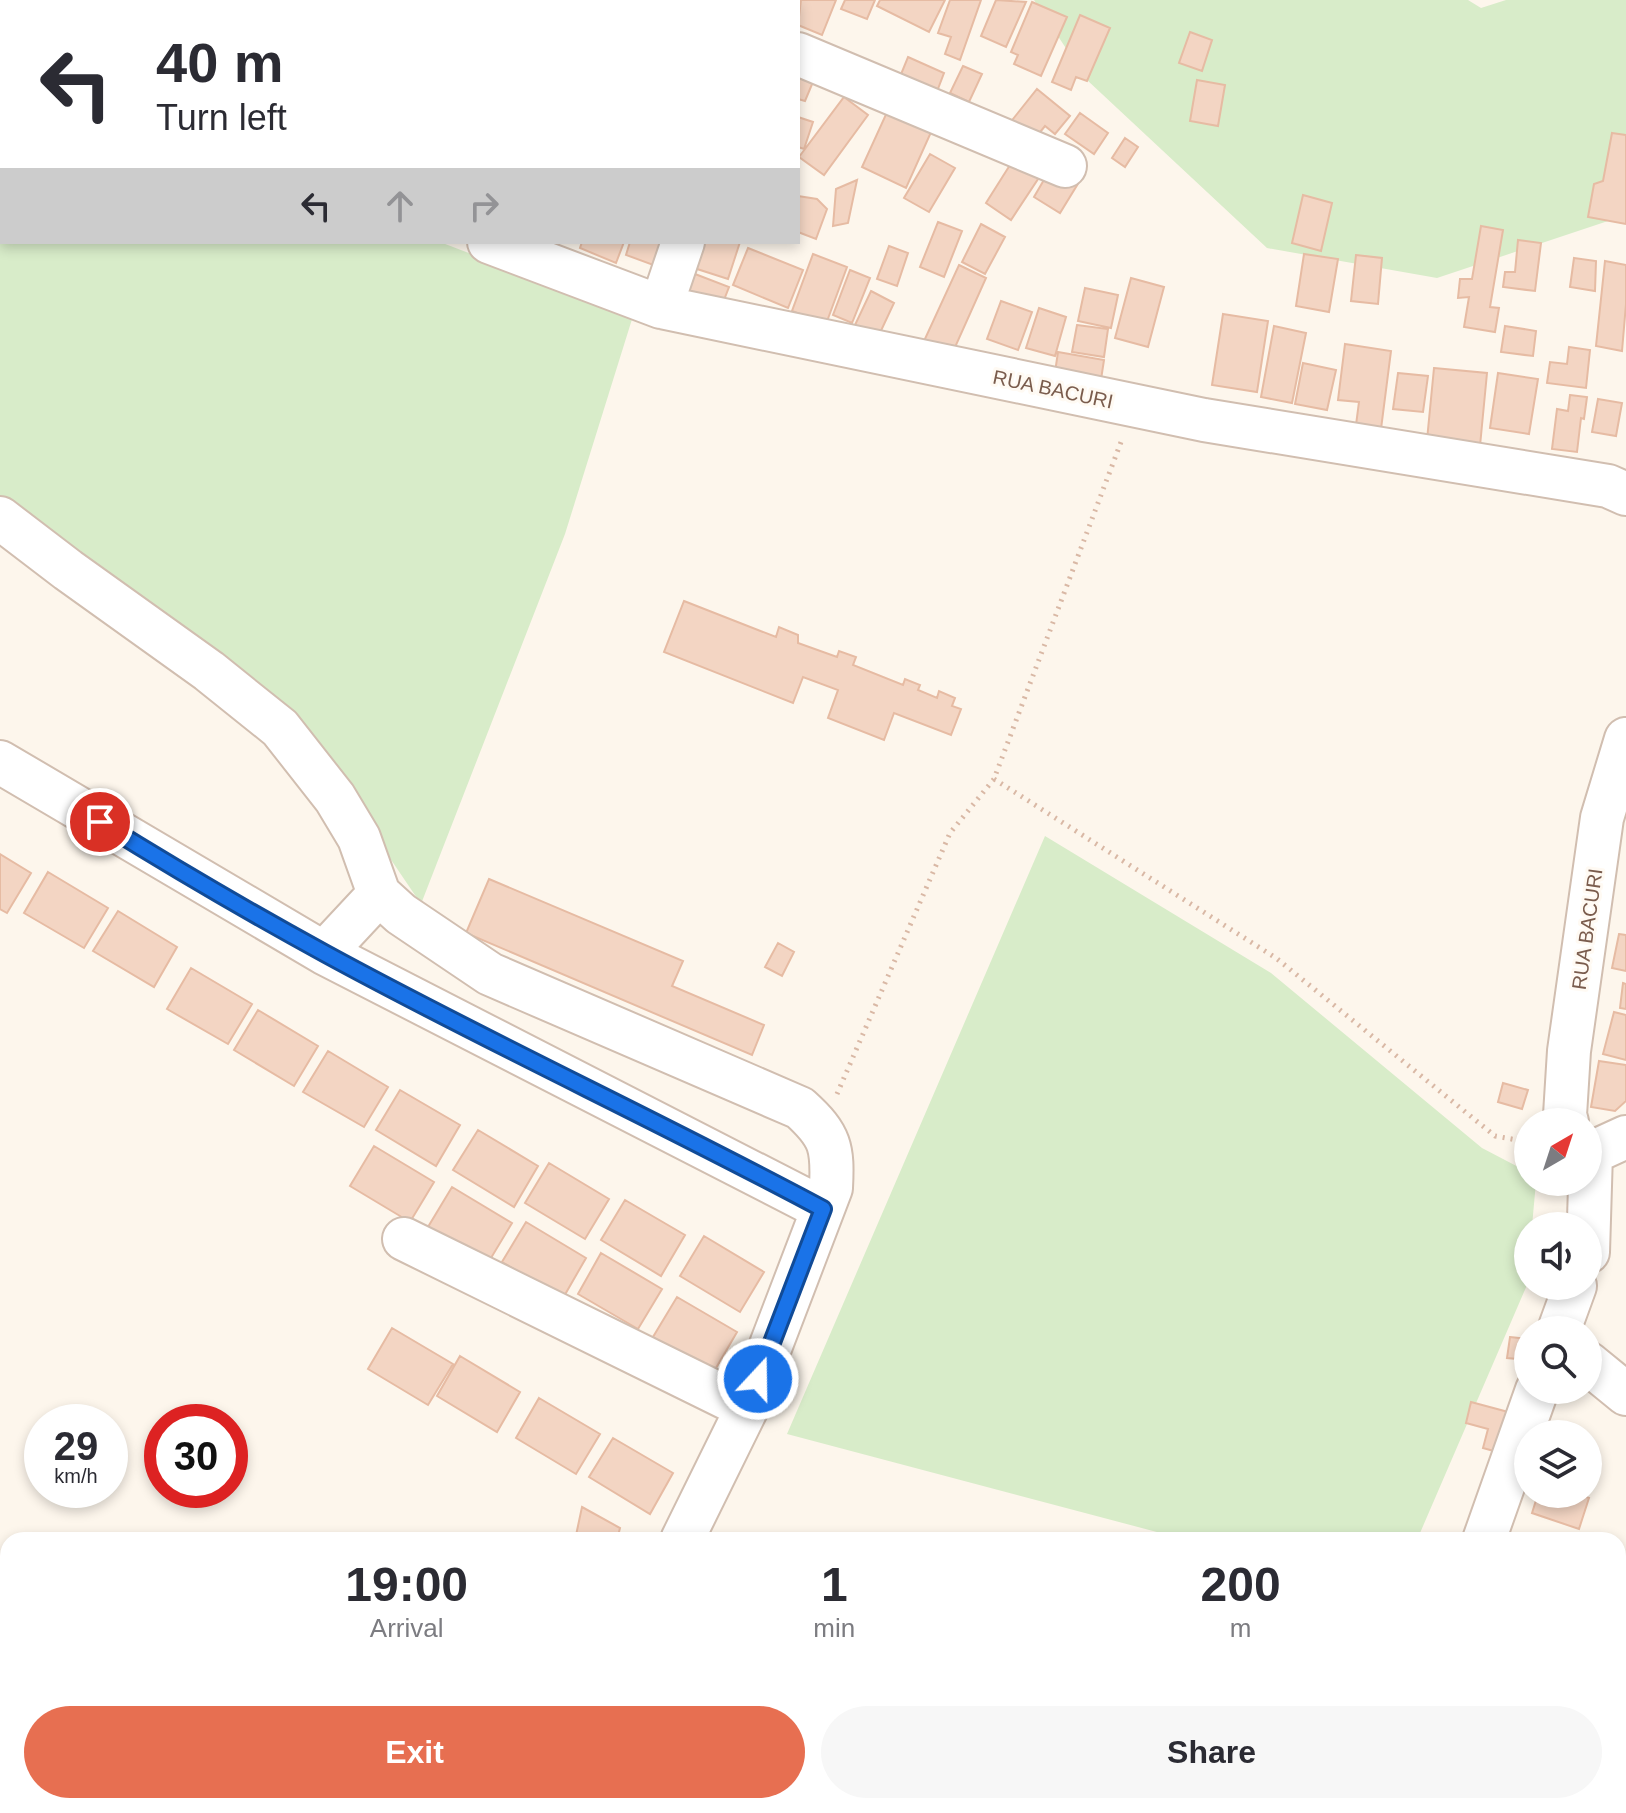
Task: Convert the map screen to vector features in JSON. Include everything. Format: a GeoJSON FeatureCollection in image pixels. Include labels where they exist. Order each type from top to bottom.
{"type":"FeatureCollection","features":[{"type":"Feature","properties":{"kind":"street"},"geometry":{"type":"LineString","coordinates":[[800,55],[1065,166]]}},
{"type":"Feature","properties":{"kind":"street","name":"RUA BACURI"},"geometry":{"type":"LineString","coordinates":[[494,244],[661,307],[1204,420],[1608,486],[1626,494]]}},
{"type":"Feature","properties":{"kind":"street"},"geometry":{"type":"LineString","coordinates":[[661,307],[682,244]]}},
{"type":"Feature","properties":{"kind":"street"},"geometry":{"type":"LineString","coordinates":[[0,518],[209,671],[280,728],[343,811],[359,838],[379,894],[401,914],[490,974],[800,1108],[822,1128],[833,1157],[831,1188],[747,1408],[686,1532]]}},
{"type":"Feature","properties":{"kind":"street","name":"RUA BACURI"},"geometry":{"type":"LineString","coordinates":[[1565,1108],[1569,1051],[1602,818],[1626,739]]}},
{"type":"Feature","properties":{"kind":"street"},"geometry":{"type":"LineString","coordinates":[[0,762],[146,851],[324,953],[823,1209]]}},
{"type":"Feature","properties":{"kind":"street"},"geometry":{"type":"LineString","coordinates":[[324,953],[379,894]]}},
{"type":"Feature","properties":{"kind":"street"},"geometry":{"type":"LineString","coordinates":[[404,1239],[747,1408]]}},
{"type":"Feature","properties":{"kind":"street"},"geometry":{"type":"LineString","coordinates":[[1602,1374],[1626,1394]]}},
{"type":"Feature","properties":{"kind":"street"},"geometry":{"type":"LineString","coordinates":[[1487,1532],[1532,1404]]}},
{"type":"Feature","properties":{"kind":"path"},"geometry":{"type":"LineString","coordinates":[[822,1128],[950,833],[994,779],[1135,406]]}},
{"type":"Feature","properties":{"kind":"path"},"geometry":{"type":"LineString","coordinates":[[994,779],[1276,958],[1495,1136],[1514,1139]]}},
{"type":"Feature","properties":{"kind":"green space"},"geometry":{"type":"Polygon","coordinates":[[[1034,0],[1468,0],[1481,8],[1506,0],[1626,0],[1626,215],[1437,278],[1267,248],[1087,80],[1034,0]]]}},
{"type":"Feature","properties":{"kind":"green space"},"geometry":{"type":"Polygon","coordinates":[[[0,244],[445,244],[633,316],[565,534],[421,904],[297,721],[0,497],[0,244]]]}},
{"type":"Feature","properties":{"kind":"green space"},"geometry":{"type":"Polygon","coordinates":[[[1045,836],[1271,973],[1482,1148],[1514,1165],[1514,1196],[1535,1196],[1533,1212],[1514,1212],[1514,1300],[1521,1300],[1420,1532],[1157,1532],[787,1434],[1045,836]]]}},
{"type":"Feature","properties":{"kind":"building"},"geometry":{"type":"Polygon","coordinates":[[[801,0],[836,0],[822,35],[800,26],[801,0]]]}},
{"type":"Feature","properties":{"kind":"building"},"geometry":{"type":"Polygon","coordinates":[[[845,0],[875,0],[867,19],[841,9],[845,0]]]}},
{"type":"Feature","properties":{"kind":"building"},"geometry":{"type":"Polygon","coordinates":[[[880,0],[945,0],[929,32],[877,6],[880,0]]]}},
{"type":"Feature","properties":{"kind":"building"},"geometry":{"type":"Polygon","coordinates":[[[950,0],[981,0],[960,60],[945,54],[951,37],[938,33],[950,0]]]}},
{"type":"Feature","properties":{"kind":"building"},"geometry":{"type":"Polygon","coordinates":[[[996,0],[1026,2],[1006,47],[981,36],[996,0]]]}},
{"type":"Feature","properties":{"kind":"building"},"geometry":{"type":"Polygon","coordinates":[[[1032,2],[1067,17],[1041,76],[1014,64],[1018,55],[1011,52],[1032,2]]]}},
{"type":"Feature","properties":{"kind":"building"},"geometry":{"type":"Polygon","coordinates":[[[1080,15],[1110,28],[1087,81],[1076,77],[1071,90],[1052,82],[1080,15]]]}},
{"type":"Feature","properties":{"kind":"building"},"geometry":{"type":"Polygon","coordinates":[[[1190,32],[1212,40],[1202,71],[1179,63],[1190,32]]]}},
{"type":"Feature","properties":{"kind":"building"},"geometry":{"type":"Polygon","coordinates":[[[908,57],[944,73],[936,94],[895,89],[908,57]]]}},
{"type":"Feature","properties":{"kind":"building"},"geometry":{"type":"Polygon","coordinates":[[[800,63],[818,70],[805,101],[800,100],[800,63]]]}},
{"type":"Feature","properties":{"kind":"building"},"geometry":{"type":"Polygon","coordinates":[[[963,66],[982,74],[969,102],[950,93],[963,66]]]}},
{"type":"Feature","properties":{"kind":"building"},"geometry":{"type":"Polygon","coordinates":[[[1197,80],[1225,85],[1218,126],[1190,121],[1197,80]]]}},
{"type":"Feature","properties":{"kind":"building"},"geometry":{"type":"Polygon","coordinates":[[[1037,89],[1070,116],[1055,134],[1045,126],[1032,142],[1009,124],[1037,89]]]}},
{"type":"Feature","properties":{"kind":"building"},"geometry":{"type":"Polygon","coordinates":[[[844,97],[868,115],[824,175],[800,156],[844,97]]]}},
{"type":"Feature","properties":{"kind":"building"},"geometry":{"type":"Polygon","coordinates":[[[888,110],[932,130],[906,188],[862,167],[888,110]]]}},
{"type":"Feature","properties":{"kind":"building"},"geometry":{"type":"Polygon","coordinates":[[[1080,113],[1108,133],[1094,154],[1065,134],[1080,113]]]}},
{"type":"Feature","properties":{"kind":"building"},"geometry":{"type":"Polygon","coordinates":[[[800,118],[813,122],[804,149],[800,148],[800,118]]]}},
{"type":"Feature","properties":{"kind":"building"},"geometry":{"type":"Polygon","coordinates":[[[1612,133],[1626,135],[1626,224],[1588,217],[1594,184],[1603,181],[1612,133]]]}},
{"type":"Feature","properties":{"kind":"building"},"geometry":{"type":"Polygon","coordinates":[[[1125,138],[1138,147],[1125,167],[1112,158],[1125,138]]]}},
{"type":"Feature","properties":{"kind":"building"},"geometry":{"type":"Polygon","coordinates":[[[930,154],[955,168],[929,212],[904,198],[930,154]]]}},
{"type":"Feature","properties":{"kind":"building"},"geometry":{"type":"Polygon","coordinates":[[[1015,157],[1042,173],[1011,220],[986,203],[1015,157]]]}},
{"type":"Feature","properties":{"kind":"building"},"geometry":{"type":"Polygon","coordinates":[[[1052,166],[1079,182],[1060,213],[1034,197],[1052,166]]]}},
{"type":"Feature","properties":{"kind":"building"},"geometry":{"type":"Polygon","coordinates":[[[857,180],[848,223],[833,226],[836,189],[857,180]]]}},
{"type":"Feature","properties":{"kind":"building"},"geometry":{"type":"Polygon","coordinates":[[[1303,195],[1332,203],[1321,251],[1292,243],[1303,195]]]}},
{"type":"Feature","properties":{"kind":"building"},"geometry":{"type":"Polygon","coordinates":[[[800,196],[817,199],[827,209],[816,239],[800,233],[800,196]]]}},
{"type":"Feature","properties":{"kind":"building"},"geometry":{"type":"Polygon","coordinates":[[[938,222],[962,231],[944,277],[920,267],[938,222]]]}},
{"type":"Feature","properties":{"kind":"building"},"geometry":{"type":"Polygon","coordinates":[[[981,224],[1005,237],[985,274],[962,262],[981,224]]]}},
{"type":"Feature","properties":{"kind":"building"},"geometry":{"type":"Polygon","coordinates":[[[1481,226],[1503,230],[1490,307],[1499,308],[1495,332],[1464,327],[1469,297],[1458,298],[1460,279],[1472,279],[1481,226]]]}},
{"type":"Feature","properties":{"kind":"building"},"geometry":{"type":"Polygon","coordinates":[[[1518,240],[1541,243],[1535,291],[1503,287],[1505,272],[1515,272],[1518,240]]]}},
{"type":"Feature","properties":{"kind":"building"},"geometry":{"type":"Polygon","coordinates":[[[581,244],[623,244],[616,263],[580,248],[581,244]]]}},
{"type":"Feature","properties":{"kind":"building"},"geometry":{"type":"Polygon","coordinates":[[[629,244],[663,244],[656,266],[626,255],[629,244]]]}},
{"type":"Feature","properties":{"kind":"building"},"geometry":{"type":"Polygon","coordinates":[[[702,244],[739,244],[728,279],[694,268],[702,244]]]}},
{"type":"Feature","properties":{"kind":"building"},"geometry":{"type":"Polygon","coordinates":[[[889,246],[908,253],[897,286],[877,279],[889,246]]]}},
{"type":"Feature","properties":{"kind":"building"},"geometry":{"type":"Polygon","coordinates":[[[748,248],[803,270],[788,308],[733,285],[748,248]]]}},
{"type":"Feature","properties":{"kind":"building"},"geometry":{"type":"Polygon","coordinates":[[[813,254],[847,267],[826,324],[792,311],[813,254]]]}},
{"type":"Feature","properties":{"kind":"building"},"geometry":{"type":"Polygon","coordinates":[[[1304,254],[1338,259],[1329,312],[1296,306],[1304,254]]]}},
{"type":"Feature","properties":{"kind":"building"},"geometry":{"type":"Polygon","coordinates":[[[1356,255],[1382,258],[1378,304],[1351,301],[1356,255]]]}},
{"type":"Feature","properties":{"kind":"building"},"geometry":{"type":"Polygon","coordinates":[[[1574,258],[1596,261],[1595,291],[1570,287],[1574,258]]]}},
{"type":"Feature","properties":{"kind":"building"},"geometry":{"type":"Polygon","coordinates":[[[1605,261],[1626,265],[1622,351],[1596,346],[1605,261]]]}},
{"type":"Feature","properties":{"kind":"building"},"geometry":{"type":"Polygon","coordinates":[[[959,265],[986,278],[952,354],[924,341],[959,265]]]}},
{"type":"Feature","properties":{"kind":"building"},"geometry":{"type":"Polygon","coordinates":[[[850,270],[870,278],[852,323],[833,315],[850,270]]]}},
{"type":"Feature","properties":{"kind":"building"},"geometry":{"type":"Polygon","coordinates":[[[695,274],[729,287],[722,305],[688,292],[695,274]]]}},
{"type":"Feature","properties":{"kind":"building"},"geometry":{"type":"Polygon","coordinates":[[[1131,278],[1164,287],[1148,347],[1115,338],[1131,278]]]}},
{"type":"Feature","properties":{"kind":"building"},"geometry":{"type":"Polygon","coordinates":[[[1085,288],[1118,295],[1111,328],[1078,321],[1085,288]]]}},
{"type":"Feature","properties":{"kind":"building"},"geometry":{"type":"Polygon","coordinates":[[[871,291],[894,303],[879,335],[855,325],[871,291]]]}},
{"type":"Feature","properties":{"kind":"building"},"geometry":{"type":"Polygon","coordinates":[[[1001,301],[1032,312],[1018,350],[987,339],[1001,301]]]}},
{"type":"Feature","properties":{"kind":"building"},"geometry":{"type":"Polygon","coordinates":[[[1039,308],[1066,317],[1055,356],[1026,348],[1039,308]]]}},
{"type":"Feature","properties":{"kind":"building"},"geometry":{"type":"Polygon","coordinates":[[[1223,314],[1268,321],[1257,392],[1212,385],[1223,314]]]}},
{"type":"Feature","properties":{"kind":"building"},"geometry":{"type":"Polygon","coordinates":[[[1077,325],[1108,329],[1104,357],[1072,352],[1077,325]]]}},
{"type":"Feature","properties":{"kind":"building"},"geometry":{"type":"Polygon","coordinates":[[[1274,326],[1306,333],[1292,403],[1261,397],[1274,326]]]}},
{"type":"Feature","properties":{"kind":"building"},"geometry":{"type":"Polygon","coordinates":[[[1505,326],[1536,331],[1533,356],[1501,352],[1505,326]]]}},
{"type":"Feature","properties":{"kind":"building"},"geometry":{"type":"Polygon","coordinates":[[[1345,344],[1391,351],[1381,429],[1356,425],[1359,402],[1338,400],[1345,344]]]}},
{"type":"Feature","properties":{"kind":"building"},"geometry":{"type":"Polygon","coordinates":[[[1569,347],[1590,350],[1586,388],[1547,383],[1550,362],[1567,364],[1569,347]]]}},
{"type":"Feature","properties":{"kind":"building"},"geometry":{"type":"Polygon","coordinates":[[[1058,352],[1104,360],[1100,386],[1054,379],[1058,352]]]}},
{"type":"Feature","properties":{"kind":"building"},"geometry":{"type":"Polygon","coordinates":[[[1303,363],[1336,370],[1327,410],[1295,404],[1303,363]]]}},
{"type":"Feature","properties":{"kind":"building"},"geometry":{"type":"Polygon","coordinates":[[[1434,368],[1487,373],[1480,446],[1427,440],[1434,368]]]}},
{"type":"Feature","properties":{"kind":"building"},"geometry":{"type":"Polygon","coordinates":[[[1398,373],[1428,376],[1423,412],[1393,409],[1398,373]]]}},
{"type":"Feature","properties":{"kind":"building"},"geometry":{"type":"Polygon","coordinates":[[[1498,373],[1538,379],[1529,434],[1490,428],[1498,373]]]}},
{"type":"Feature","properties":{"kind":"building"},"geometry":{"type":"Polygon","coordinates":[[[1570,395],[1587,397],[1577,452],[1552,449],[1557,409],[1568,411],[1570,395]]]}},
{"type":"Feature","properties":{"kind":"building"},"geometry":{"type":"Polygon","coordinates":[[[1598,399],[1622,403],[1616,436],[1592,432],[1598,399]]]}},
{"type":"Feature","properties":{"kind":"building"},"geometry":{"type":"Polygon","coordinates":[[[684,601],[776,637],[779,627],[798,635],[798,643],[837,657],[839,651],[856,657],[853,665],[903,685],[905,679],[920,685],[918,690],[937,698],[939,691],[955,698],[952,706],[961,709],[951,735],[894,713],[884,740],[828,718],[838,690],[803,677],[793,703],[664,652],[684,601]]]}},
{"type":"Feature","properties":{"kind":"building"},"geometry":{"type":"Polygon","coordinates":[[[0,854],[31,873],[7,913],[0,909],[0,854]]]}},
{"type":"Feature","properties":{"kind":"building"},"geometry":{"type":"Polygon","coordinates":[[[48,872],[108,908],[84,948],[24,913],[48,872]]]}},
{"type":"Feature","properties":{"kind":"building"},"geometry":{"type":"Polygon","coordinates":[[[489,879],[683,961],[672,986],[764,1025],[752,1055],[466,933],[489,879]]]}},
{"type":"Feature","properties":{"kind":"building"},"geometry":{"type":"Polygon","coordinates":[[[118,911],[177,947],[154,987],[93,951],[118,911]]]}},
{"type":"Feature","properties":{"kind":"building"},"geometry":{"type":"Polygon","coordinates":[[[1619,934],[1626,935],[1626,971],[1612,968],[1619,934]]]}},
{"type":"Feature","properties":{"kind":"building"},"geometry":{"type":"Polygon","coordinates":[[[778,943],[794,952],[782,976],[765,967],[778,943]]]}},
{"type":"Feature","properties":{"kind":"building"},"geometry":{"type":"Polygon","coordinates":[[[191,968],[252,1004],[228,1044],[167,1009],[191,968]]]}},
{"type":"Feature","properties":{"kind":"building"},"geometry":{"type":"Polygon","coordinates":[[[1623,983],[1626,984],[1626,1009],[1620,1008],[1623,983]]]}},
{"type":"Feature","properties":{"kind":"building"},"geometry":{"type":"Polygon","coordinates":[[[258,1010],[318,1046],[294,1086],[234,1050],[258,1010]]]}},
{"type":"Feature","properties":{"kind":"building"},"geometry":{"type":"Polygon","coordinates":[[[1614,1012],[1626,1015],[1626,1060],[1603,1054],[1614,1012]]]}},
{"type":"Feature","properties":{"kind":"building"},"geometry":{"type":"Polygon","coordinates":[[[328,1051],[388,1087],[364,1127],[303,1092],[328,1051]]]}},
{"type":"Feature","properties":{"kind":"building"},"geometry":{"type":"Polygon","coordinates":[[[1599,1061],[1626,1065],[1626,1101],[1615,1111],[1591,1107],[1599,1061]]]}},
{"type":"Feature","properties":{"kind":"building"},"geometry":{"type":"Polygon","coordinates":[[[1503,1083],[1528,1090],[1522,1108],[1498,1102],[1503,1083]]]}},
{"type":"Feature","properties":{"kind":"building"},"geometry":{"type":"Polygon","coordinates":[[[400,1090],[460,1125],[436,1166],[376,1130],[400,1090]]]}},
{"type":"Feature","properties":{"kind":"building"},"geometry":{"type":"Polygon","coordinates":[[[478,1130],[538,1166],[514,1207],[453,1170],[478,1130]]]}},
{"type":"Feature","properties":{"kind":"building"},"geometry":{"type":"Polygon","coordinates":[[[374,1146],[434,1182],[410,1222],[350,1186],[374,1146]]]}},
{"type":"Feature","properties":{"kind":"building"},"geometry":{"type":"Polygon","coordinates":[[[549,1163],[609,1199],[585,1239],[525,1203],[549,1163]]]}},
{"type":"Feature","properties":{"kind":"building"},"geometry":{"type":"Polygon","coordinates":[[[452,1187],[512,1223],[488,1263],[428,1227],[452,1187]]]}},
{"type":"Feature","properties":{"kind":"building"},"geometry":{"type":"Polygon","coordinates":[[[625,1200],[685,1235],[661,1276],[601,1240],[625,1200]]]}},
{"type":"Feature","properties":{"kind":"building"},"geometry":{"type":"Polygon","coordinates":[[[526,1222],[586,1258],[563,1298],[502,1262],[526,1222]]]}},
{"type":"Feature","properties":{"kind":"building"},"geometry":{"type":"Polygon","coordinates":[[[704,1236],[764,1272],[740,1312],[680,1276],[704,1236]]]}},
{"type":"Feature","properties":{"kind":"building"},"geometry":{"type":"Polygon","coordinates":[[[601,1253],[662,1289],[638,1329],[578,1294],[601,1253]]]}},
{"type":"Feature","properties":{"kind":"building"},"geometry":{"type":"Polygon","coordinates":[[[677,1297],[737,1332],[713,1373],[653,1337],[677,1297]]]}},
{"type":"Feature","properties":{"kind":"building"},"geometry":{"type":"Polygon","coordinates":[[[392,1328],[453,1364],[428,1405],[368,1369],[392,1328]]]}},
{"type":"Feature","properties":{"kind":"building"},"geometry":{"type":"Polygon","coordinates":[[[1510,1337],[1514,1337],[1514,1359],[1507,1358],[1510,1337]]]}},
{"type":"Feature","properties":{"kind":"building"},"geometry":{"type":"Polygon","coordinates":[[[460,1356],[520,1392],[497,1432],[437,1396],[460,1356]]]}},
{"type":"Feature","properties":{"kind":"building"},"geometry":{"type":"Polygon","coordinates":[[[539,1398],[600,1434],[576,1474],[516,1438],[539,1398]]]}},
{"type":"Feature","properties":{"kind":"building"},"geometry":{"type":"Polygon","coordinates":[[[1471,1402],[1512,1413],[1501,1453],[1483,1448],[1488,1429],[1466,1423],[1471,1402]]]}},
{"type":"Feature","properties":{"kind":"building"},"geometry":{"type":"Polygon","coordinates":[[[613,1438],[673,1473],[650,1514],[589,1477],[613,1438]]]}},
{"type":"Feature","properties":{"kind":"building"},"geometry":{"type":"Polygon","coordinates":[[[582,1507],[620,1528],[619,1532],[577,1532],[582,1507]]]}},
{"type":"Feature","properties":{"kind":"building"},"geometry":{"type":"Polygon","coordinates":[[[1534,1508],[1586,1508],[1579,1529],[1532,1513],[1534,1508]]]}},
{"type":"Feature","properties":{"kind":"route"},"geometry":{"type":"LineString","coordinates":[[100,822],[324,953],[823,1209],[758,1379]]}}]}
